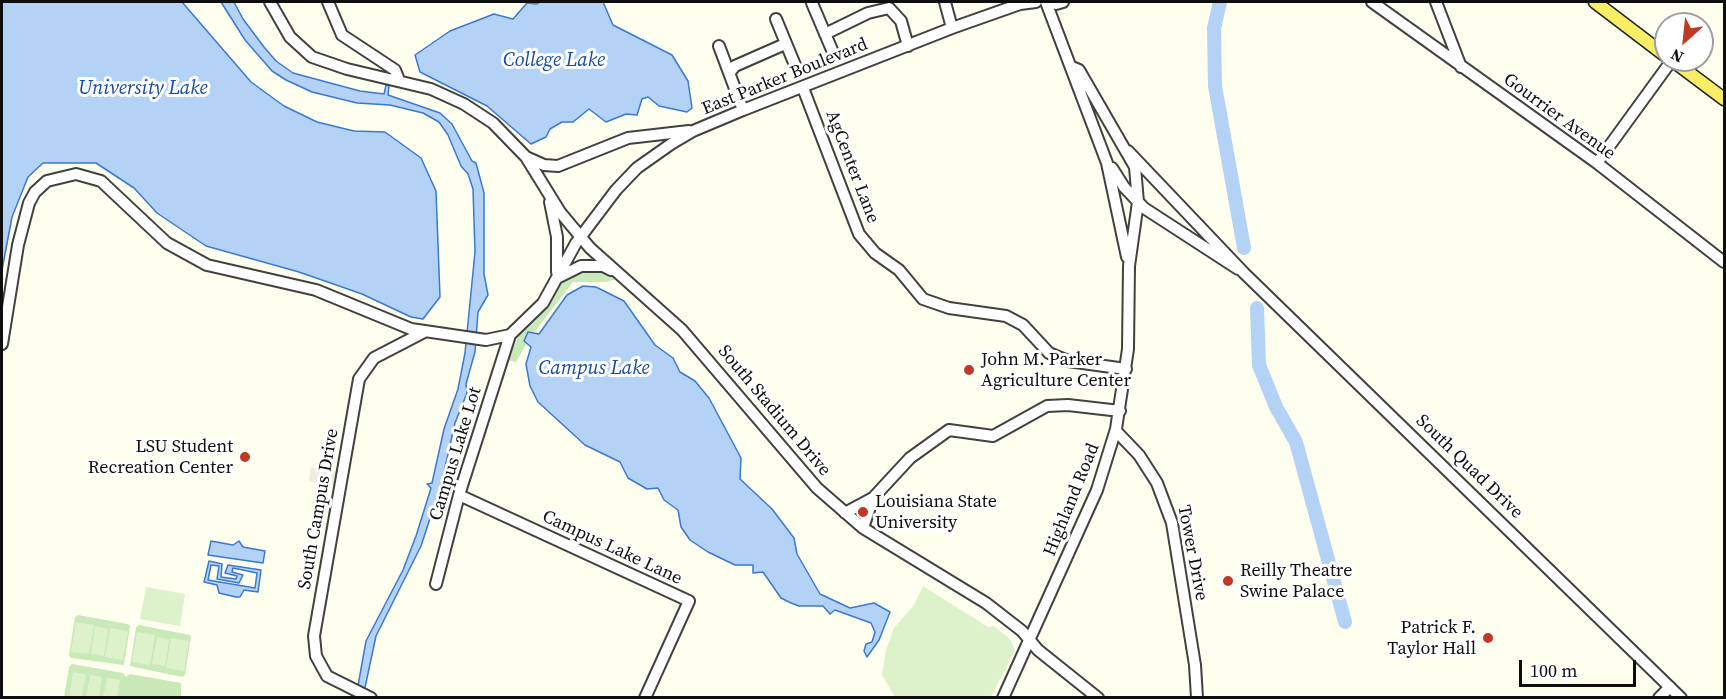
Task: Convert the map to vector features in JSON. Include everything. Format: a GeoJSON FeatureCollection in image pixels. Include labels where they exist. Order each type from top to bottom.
{"type":"FeatureCollection","features":[{"type":"Feature","properties":{"kind":"main road"},"geometry":{"type":"LineString","coordinates":[[1595,2],[1654,47]]}},
{"type":"Feature","properties":{"kind":"main road"},"geometry":{"type":"LineString","coordinates":[[1688,72],[1725,99]]}},
{"type":"Feature","properties":{"kind":"street"},"geometry":{"type":"LineString","coordinates":[[270,2],[290,37],[312,57],[347,69],[431,89],[473,109],[507,135],[526,157],[549,195],[557,237],[556,279],[581,266],[603,266],[613,270]]}},
{"type":"Feature","properties":{"kind":"street"},"geometry":{"type":"LineString","coordinates":[[328,2],[342,35],[395,70],[399,80]]}},
{"type":"Feature","properties":{"kind":"street"},"geometry":{"type":"LineString","coordinates":[[945,2],[952,28]]}},
{"type":"Feature","properties":{"kind":"street","name":"East Parker Boulevard"},"geometry":{"type":"LineString","coordinates":[[510,335],[538,310],[581,237],[604,204],[637,168],[671,144],[743,110],[952,28],[1020,4],[1036,2]]}},
{"type":"Feature","properties":{"kind":"street"},"geometry":{"type":"LineString","coordinates":[[1047,2],[1056,4],[1063,2]]}},
{"type":"Feature","properties":{"kind":"street","name":"Highland Road"},"geometry":{"type":"LineString","coordinates":[[1047,2],[1107,163],[1129,266]]}},
{"type":"Feature","properties":{"kind":"street","name":"Gourrier Avenue"},"geometry":{"type":"LineString","coordinates":[[1372,2],[1597,163],[1725,262]]}},
{"type":"Feature","properties":{"kind":"street"},"geometry":{"type":"LineString","coordinates":[[1436,2],[1461,67]]}},
{"type":"Feature","properties":{"kind":"street"},"geometry":{"type":"LineString","coordinates":[[812,3],[832,50]]}},
{"type":"Feature","properties":{"kind":"street"},"geometry":{"type":"LineString","coordinates":[[825,34],[868,13],[889,8],[901,21],[908,46]]}},
{"type":"Feature","properties":{"kind":"street"},"geometry":{"type":"LineString","coordinates":[[776,19],[797,70]]}},
{"type":"Feature","properties":{"kind":"street"},"geometry":{"type":"LineString","coordinates":[[730,72],[735,66],[785,44]]}},
{"type":"Feature","properties":{"kind":"street"},"geometry":{"type":"LineString","coordinates":[[719,46],[743,110]]}},
{"type":"Feature","properties":{"kind":"street","name":"Highland Road"},"geometry":{"type":"LineString","coordinates":[[1003,698],[1098,490],[1116,431],[1126,369],[1130,325],[1129,266],[1138,202],[1135,167],[1128,151],[1107,122],[1079,70],[1072,67]]}},
{"type":"Feature","properties":{"kind":"street"},"geometry":{"type":"LineString","coordinates":[[1597,163],[1663,72]]}},
{"type":"Feature","properties":{"kind":"street","name":"AgCenter Lane"},"geometry":{"type":"LineString","coordinates":[[803,88],[859,234],[875,253],[899,270],[923,299],[949,308],[1006,316],[1023,325],[1049,352],[1068,361],[1126,369]]}},
{"type":"Feature","properties":{"kind":"street"},"geometry":{"type":"LineString","coordinates":[[526,157],[544,165],[558,166],[628,138],[679,133],[703,127]]}},
{"type":"Feature","properties":{"kind":"street","name":"South Quad Drive"},"geometry":{"type":"LineString","coordinates":[[1128,151],[1244,273],[1681,698]]}},
{"type":"Feature","properties":{"kind":"street","name":"South Quad Drive"},"geometry":{"type":"LineString","coordinates":[[1107,163],[1138,202],[1244,273]]}},
{"type":"Feature","properties":{"kind":"street"},"geometry":{"type":"LineString","coordinates":[[2,344],[18,245],[29,203],[35,192],[47,181],[60,176],[76,174],[101,181],[161,238],[198,261],[232,272],[303,286],[396,325],[424,332],[486,340],[510,335]]}},
{"type":"Feature","properties":{"kind":"street","name":"South Stadium Drive"},"geometry":{"type":"LineString","coordinates":[[549,195],[581,237],[613,270],[682,330],[751,409],[798,469],[845,513],[863,528],[986,603],[1030,640],[1038,650],[1098,698]]}},
{"type":"Feature","properties":{"kind":"street","name":"South Campus Drive"},"geometry":{"type":"LineString","coordinates":[[371,698],[327,676],[314,648],[314,636],[358,379],[374,358],[424,332]]}},
{"type":"Feature","properties":{"kind":"street","name":"Campus Lake Lot"},"geometry":{"type":"LineString","coordinates":[[436,584],[459,495],[510,335]]}},
{"type":"Feature","properties":{"kind":"street"},"geometry":{"type":"LineString","coordinates":[[845,513],[873,498],[910,458],[949,430],[993,436],[1047,406],[1068,405],[1120,411]]}},
{"type":"Feature","properties":{"kind":"street","name":"Tower Drive"},"geometry":{"type":"LineString","coordinates":[[1116,431],[1139,455],[1157,483],[1172,523],[1192,643],[1197,698]]}},
{"type":"Feature","properties":{"kind":"street","name":"Campus Lake Lane"},"geometry":{"type":"LineString","coordinates":[[459,495],[689,601],[645,698]]}},
{"type":"Feature","properties":{"kind":"street"},"geometry":{"type":"LineString","coordinates":[[863,528],[873,498]]}},
{"type":"Feature","properties":{"kind":"street"},"geometry":{"type":"LineString","coordinates":[[1659,698],[1670,687]]}},
{"type":"Feature","properties":{"kind":"green space"},"geometry":{"type":"Polygon","coordinates":[[[590,268],[610,274],[617,279],[606,282],[573,282],[533,334],[529,332],[524,341],[527,343],[516,362],[508,360],[519,335],[544,309],[561,281],[590,268]]]}},
{"type":"Feature","properties":{"kind":"green space"},"geometry":{"type":"Polygon","coordinates":[[[923,586],[988,627],[994,626],[1010,639],[1015,650],[991,697],[895,697],[882,675],[886,650],[894,628],[914,605],[923,586]]]}},
{"type":"Feature","properties":{"kind":"green space"},"geometry":{"type":"Polygon","coordinates":[[[146,587],[185,594],[180,626],[140,619],[146,587]]]}},
{"type":"Feature","properties":{"kind":"green space"},"geometry":{"type":"Polygon","coordinates":[[[78,615],[130,626],[124,665],[71,658],[69,655],[75,617],[78,615]]]}},
{"type":"Feature","properties":{"kind":"green space"},"geometry":{"type":"Polygon","coordinates":[[[76,622],[94,625],[89,654],[71,652],[76,622]]]}},
{"type":"Feature","properties":{"kind":"green space"},"geometry":{"type":"Polygon","coordinates":[[[139,625],[190,635],[185,675],[182,677],[130,666],[136,627],[139,625]]]}},
{"type":"Feature","properties":{"kind":"green space"},"geometry":{"type":"Polygon","coordinates":[[[95,626],[108,629],[104,656],[91,654],[95,626]]]}},
{"type":"Feature","properties":{"kind":"green space"},"geometry":{"type":"Polygon","coordinates":[[[110,628],[128,631],[123,660],[105,657],[110,628]]]}},
{"type":"Feature","properties":{"kind":"green space"},"geometry":{"type":"Polygon","coordinates":[[[137,632],[155,635],[150,665],[132,662],[137,632]]]}},
{"type":"Feature","properties":{"kind":"green space"},"geometry":{"type":"Polygon","coordinates":[[[157,637],[169,639],[165,666],[152,664],[157,637]]]}},
{"type":"Feature","properties":{"kind":"green space"},"geometry":{"type":"Polygon","coordinates":[[[171,638],[189,641],[184,671],[166,668],[171,638]]]}},
{"type":"Feature","properties":{"kind":"green space"},"geometry":{"type":"Polygon","coordinates":[[[72,664],[123,673],[126,677],[130,674],[181,683],[181,697],[64,698],[69,667],[72,664]]]}},
{"type":"Feature","properties":{"kind":"green space"},"geometry":{"type":"Polygon","coordinates":[[[73,672],[86,674],[82,697],[69,697],[73,672]]]}},
{"type":"Feature","properties":{"kind":"green space"},"geometry":{"type":"Polygon","coordinates":[[[90,675],[102,677],[99,697],[86,697],[90,675]]]}},
{"type":"Feature","properties":{"kind":"green space"},"geometry":{"type":"Polygon","coordinates":[[[107,678],[120,680],[117,697],[103,697],[107,678]]]}},
{"type":"Feature","properties":{"kind":"shaded area"},"geometry":{"type":"Polygon","coordinates":[[[311,467],[339,472],[336,485],[309,481],[311,467]]]}},
{"type":"Feature","properties":{"kind":"water","name":"University Lake"},"geometry":{"type":"Polygon","coordinates":[[[2,2],[182,2],[251,82],[284,106],[317,122],[354,131],[385,132],[421,158],[436,191],[440,297],[423,319],[411,317],[362,294],[299,272],[206,246],[157,213],[134,188],[96,163],[43,163],[28,177],[12,217],[2,270],[2,2]]]}},
{"type":"Feature","properties":{"kind":"water"},"geometry":{"type":"Polygon","coordinates":[[[221,2],[234,2],[243,19],[264,47],[276,61],[293,73],[360,91],[384,94],[386,85],[389,85],[388,95],[440,113],[452,124],[472,161],[476,163],[484,193],[484,274],[488,295],[478,312],[475,352],[466,384],[467,393],[455,423],[441,485],[421,546],[376,636],[363,697],[356,697],[366,641],[403,570],[416,536],[431,488],[427,484],[432,483],[444,429],[458,389],[465,353],[475,252],[473,189],[468,174],[461,166],[448,135],[439,122],[423,113],[390,105],[357,103],[312,92],[286,80],[272,71],[245,40],[221,2]]]}},
{"type":"Feature","properties":{"kind":"water","name":"College Lake"},"geometry":{"type":"Polygon","coordinates":[[[603,2],[613,25],[672,55],[688,81],[692,108],[687,112],[659,106],[648,97],[642,99],[637,115],[626,114],[606,122],[589,109],[573,122],[562,122],[550,129],[546,137],[531,144],[487,106],[420,72],[415,55],[450,31],[494,14],[513,19],[527,3],[603,2]]]}},
{"type":"Feature","properties":{"kind":"water","name":"Campus Lake"},"geometry":{"type":"Polygon","coordinates":[[[583,286],[596,287],[624,301],[655,345],[673,358],[680,372],[695,381],[709,398],[741,458],[740,479],[772,509],[794,538],[797,554],[820,594],[850,608],[874,603],[890,612],[879,640],[867,657],[864,651],[866,644],[872,642],[875,632],[871,623],[835,610],[830,614],[823,606],[799,606],[791,603],[781,598],[763,572],[753,573],[753,565],[735,565],[708,552],[690,540],[681,527],[678,510],[664,500],[658,488],[647,489],[628,478],[620,462],[585,445],[538,402],[530,386],[526,364],[531,347],[524,341],[528,332],[539,334],[567,295],[583,286]]]}},
{"type":"Feature","properties":{"kind":"water"},"geometry":{"type":"Polygon","coordinates":[[[211,541],[233,545],[239,541],[243,547],[265,551],[263,563],[208,555],[211,541]]]}},
{"type":"Feature","properties":{"kind":"water"},"geometry":{"type":"Polygon","coordinates":[[[209,561],[222,564],[221,577],[236,579],[237,576],[225,573],[228,565],[261,570],[258,592],[244,590],[240,597],[219,593],[217,585],[204,582],[209,561]],[[211,565],[208,580],[255,588],[257,573],[233,568],[232,572],[243,575],[239,583],[217,579],[219,566],[211,565]]]}},
{"type":"Feature","properties":{"kind":"waterway"},"geometry":{"type":"LineString","coordinates":[[1220,2],[1214,28],[1215,86],[1244,248]]}},
{"type":"Feature","properties":{"kind":"waterway"},"geometry":{"type":"LineString","coordinates":[[1257,308],[1259,365],[1276,407],[1296,442],[1345,622]]}},
{"type":"Feature","properties":{"kind":"place","name":"John M. Parker Agriculture Center"},"geometry":{"type":"Point","coordinates":[969,370]}},
{"type":"Feature","properties":{"kind":"place","name":"LSU Student Recreation Center"},"geometry":{"type":"Point","coordinates":[245,457]}},
{"type":"Feature","properties":{"kind":"place","name":"Louisiana State University"},"geometry":{"type":"Point","coordinates":[863,512]}},
{"type":"Feature","properties":{"kind":"place","name":"Reilly Theatre Swine Palace"},"geometry":{"type":"Point","coordinates":[1228,581]}},
{"type":"Feature","properties":{"kind":"place","name":"Patrick F. Taylor Hall"},"geometry":{"type":"Point","coordinates":[1488,638]}}]}
